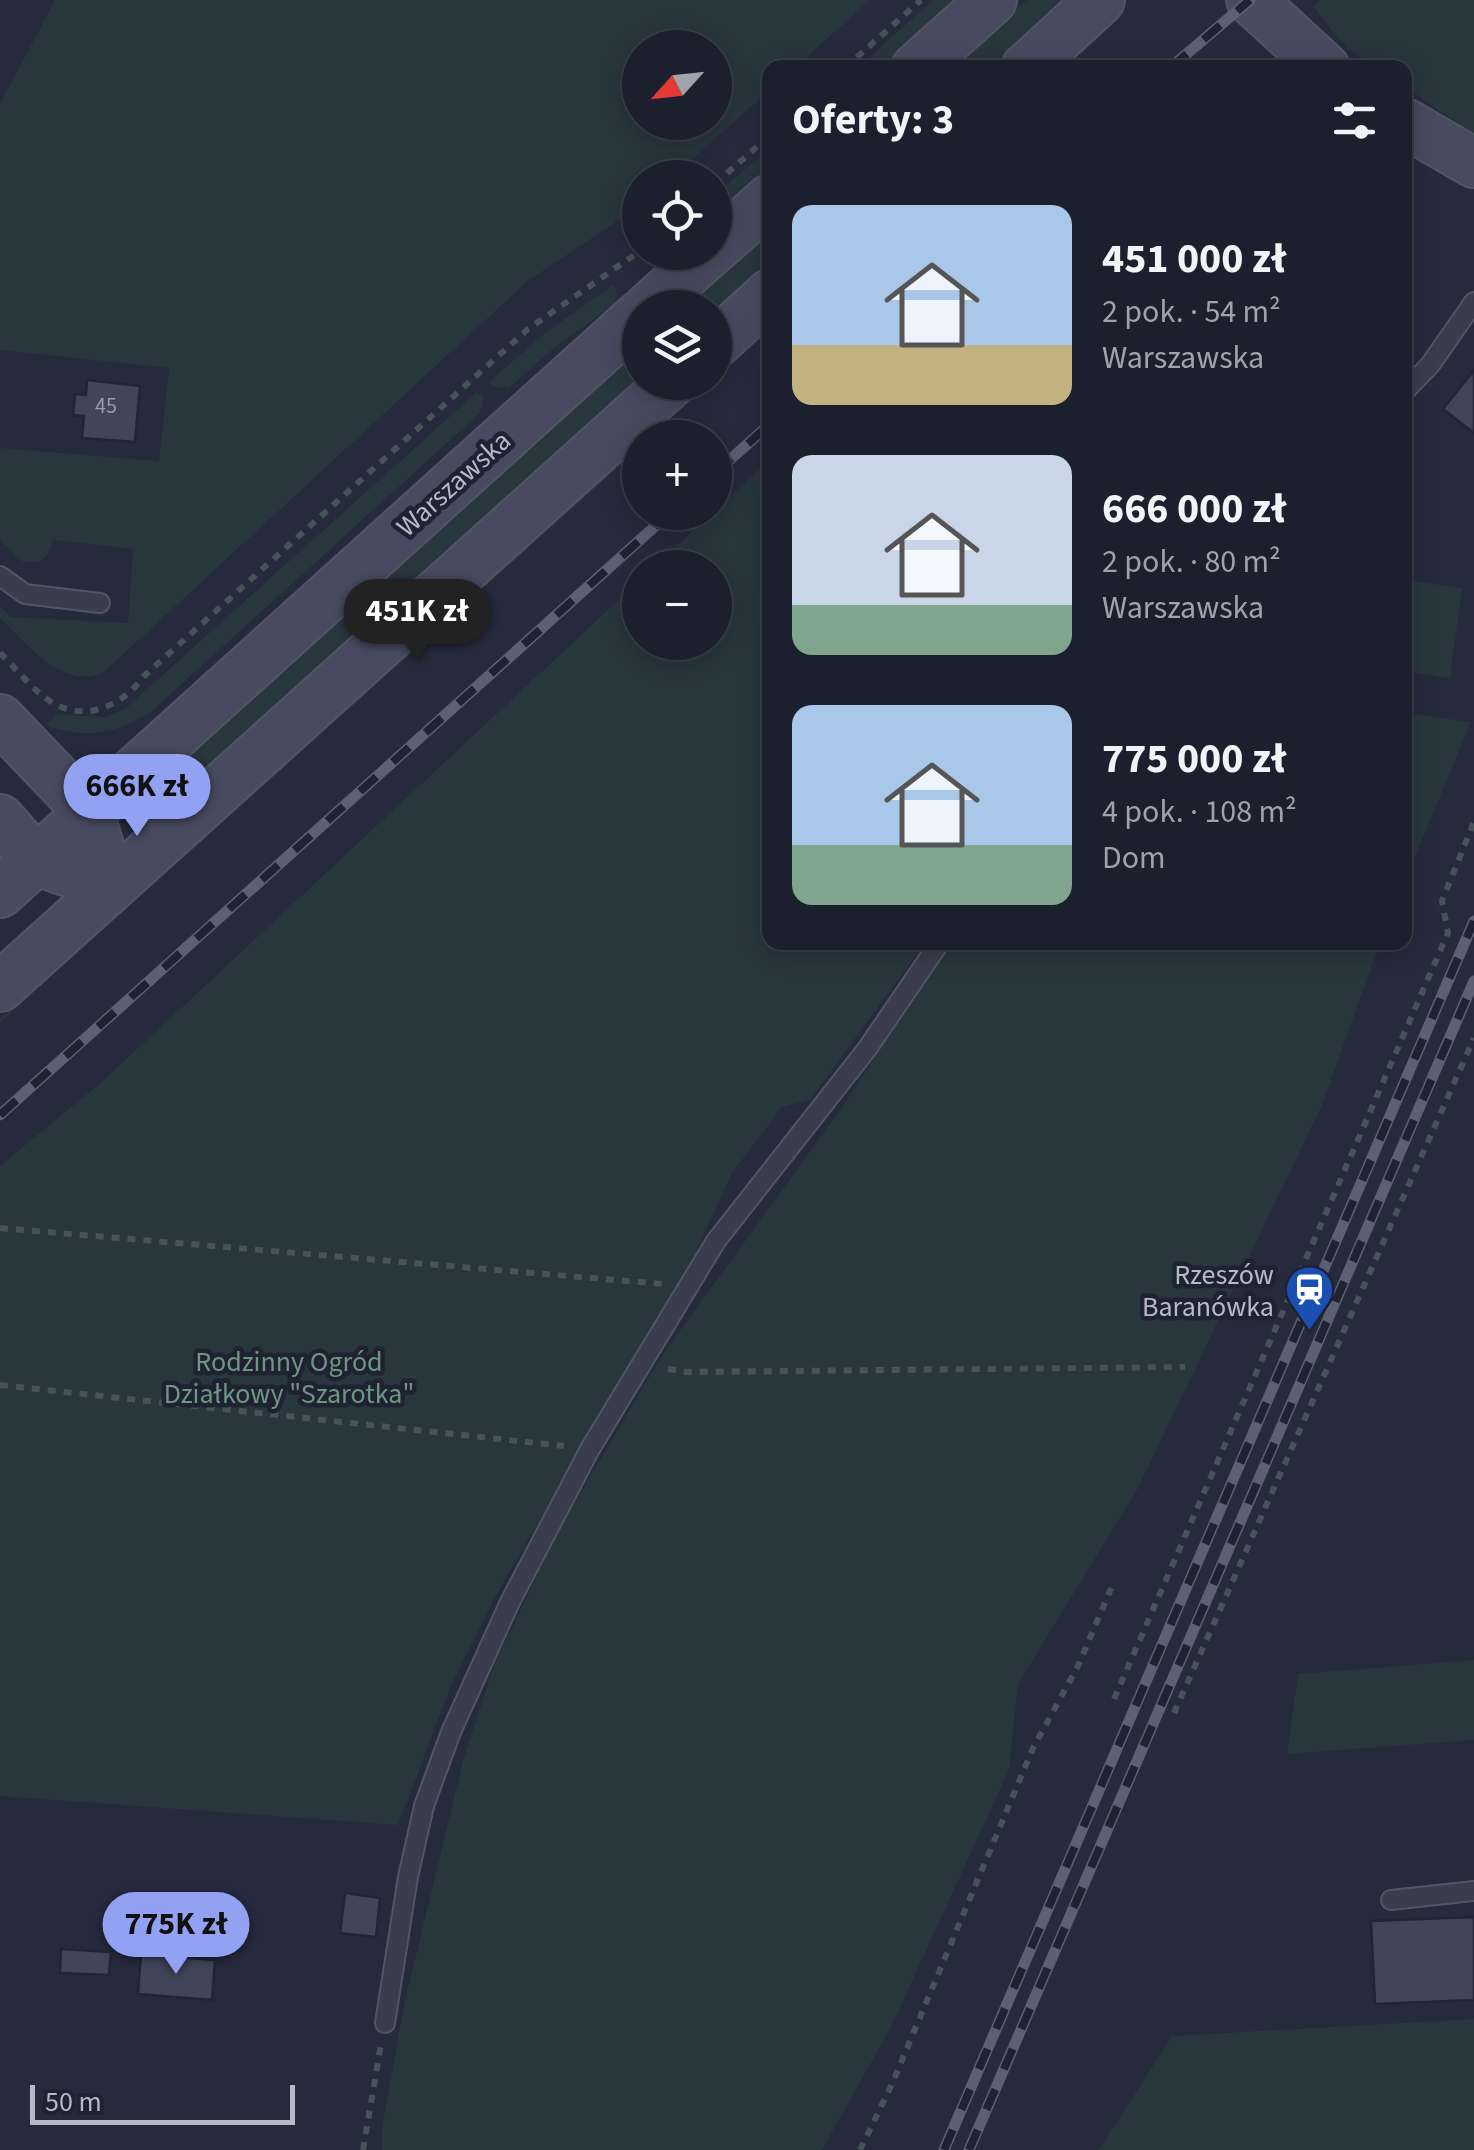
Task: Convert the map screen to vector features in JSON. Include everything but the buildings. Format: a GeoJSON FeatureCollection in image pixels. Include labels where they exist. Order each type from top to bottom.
{"type":"FeatureCollection","features":[{"type":"Feature","properties":{"kind":"main road"},"geometry":{"type":"LineString","coordinates":[[925,60],[992,0]]}},
{"type":"Feature","properties":{"kind":"main road"},"geometry":{"type":"LineString","coordinates":[[1035,60],[1100,0]]}},
{"type":"Feature","properties":{"kind":"main road"},"geometry":{"type":"LineString","coordinates":[[1251,0],[1316,60]]}},
{"type":"Feature","properties":{"kind":"main road"},"geometry":{"type":"LineString","coordinates":[[1412,127],[1474,163]]}},
{"type":"Feature","properties":{"kind":"main road"},"geometry":{"type":"LineString","coordinates":[[732,232],[762,205]]}},
{"type":"Feature","properties":{"kind":"main road"},"geometry":{"type":"LineString","coordinates":[[668,290],[690,270]]}},
{"type":"Feature","properties":{"kind":"main road"},"geometry":{"type":"LineString","coordinates":[[732,329],[762,301]]}},
{"type":"Feature","properties":{"kind":"main road","name":"Warszawska"},"geometry":{"type":"LineString","coordinates":[[0,892],[622,331]]}},
{"type":"Feature","properties":{"kind":"main road"},"geometry":{"type":"LineString","coordinates":[[0,987],[652,400]]}},
{"type":"Feature","properties":{"kind":"main road"},"geometry":{"type":"LineString","coordinates":[[0,719],[89,812],[111,887]]}},
{"type":"Feature","properties":{"kind":"main road"},"geometry":{"type":"LineString","coordinates":[[0,819],[36,860],[111,887]]}},
{"type":"Feature","properties":{"kind":"lane"},"geometry":{"type":"LineString","coordinates":[[1412,384],[1430,365],[1474,302]]}},
{"type":"Feature","properties":{"kind":"lane"},"geometry":{"type":"LineString","coordinates":[[0,576],[25,594],[100,602]]}},
{"type":"Feature","properties":{"kind":"lane"},"geometry":{"type":"LineString","coordinates":[[385,2023],[424,1806],[451,1732],[510,1602],[590,1449],[716,1241],[867,1049],[935,950]]}},
{"type":"Feature","properties":{"kind":"lane"},"geometry":{"type":"LineString","coordinates":[[1390,1900],[1474,1891]]}},
{"type":"Feature","properties":{"kind":"path"},"geometry":{"type":"LineString","coordinates":[[854,60],[921,0]]}},
{"type":"Feature","properties":{"kind":"path"},"geometry":{"type":"LineString","coordinates":[[732,169],[762,142]]}},
{"type":"Feature","properties":{"kind":"path"},"geometry":{"type":"LineString","coordinates":[[0,653],[53,704],[79,710],[116,704],[129,696],[144,676],[528,329],[622,264]]}},
{"type":"Feature","properties":{"kind":"path"},"geometry":{"type":"LineString","coordinates":[[1114,1699],[1448,932],[1442,901],[1474,822]]}},
{"type":"Feature","properties":{"kind":"path"},"geometry":{"type":"LineString","coordinates":[[1174,1713],[1474,1038]]}},
{"type":"Feature","properties":{"kind":"path"},"geometry":{"type":"LineString","coordinates":[[0,1228],[689,1286]]}},
{"type":"Feature","properties":{"kind":"path"},"geometry":{"type":"LineString","coordinates":[[642,1363],[687,1372],[1185,1367]]}},
{"type":"Feature","properties":{"kind":"path"},"geometry":{"type":"LineString","coordinates":[[0,1385],[590,1449]]}},
{"type":"Feature","properties":{"kind":"path"},"geometry":{"type":"LineString","coordinates":[[860,2150],[892,2084],[1033,1748],[1078,1666],[1113,1584]]}},
{"type":"Feature","properties":{"kind":"path"},"geometry":{"type":"LineString","coordinates":[[362,2150],[385,2023]]}},
{"type":"Feature","properties":{"kind":"green space"},"geometry":{"type":"Polygon","coordinates":[[[55,0],[870,0],[804,60],[762,60],[762,97],[732,124],[732,30],[622,30],[622,140],[714,140],[691,160],[622,160],[622,218],[529,280],[104,672],[75,676],[34,651],[0,618],[0,606],[11,617],[128,623],[133,549],[53,540],[40,562],[23,562],[0,540],[0,448],[159,461],[169,368],[0,350],[0,104],[55,0]]]}},
{"type":"Feature","properties":{"kind":"green space"},"geometry":{"type":"Polygon","coordinates":[[[933,0],[961,0],[893,60],[867,60],[933,0]]]}},
{"type":"Feature","properties":{"kind":"green space"},"geometry":{"type":"Polygon","coordinates":[[[1027,0],[1067,0],[1000,60],[961,60],[1027,0]]]}},
{"type":"Feature","properties":{"kind":"green space"},"geometry":{"type":"Polygon","coordinates":[[[1320,0],[1474,0],[1474,134],[1412,92],[1412,60],[1362,58],[1313,6],[1320,0]]]}},
{"type":"Feature","properties":{"kind":"green space"},"geometry":{"type":"Polygon","coordinates":[[[762,154],[762,179],[732,206],[732,181],[762,154]]]}},
{"type":"Feature","properties":{"kind":"green space"},"geometry":{"type":"Polygon","coordinates":[[[762,238],[762,274],[732,302],[732,290],[705,290],[732,270],[732,265],[762,238]]]}},
{"type":"Feature","properties":{"kind":"green space"},"geometry":{"type":"Polygon","coordinates":[[[613,285],[617,292],[615,304],[554,348],[509,388],[494,387],[489,382],[545,333],[613,285]]]}},
{"type":"Feature","properties":{"kind":"green space"},"geometry":{"type":"Polygon","coordinates":[[[622,364],[622,398],[150,824],[141,825],[134,819],[135,802],[622,364]]]}},
{"type":"Feature","properties":{"kind":"green space"},"geometry":{"type":"Polygon","coordinates":[[[477,392],[484,398],[480,413],[151,712],[100,732],[74,732],[46,725],[57,714],[105,717],[125,709],[477,392]]]}},
{"type":"Feature","properties":{"kind":"green space"},"geometry":{"type":"Polygon","coordinates":[[[622,460],[0,1022],[0,1019],[622,460]]]}},
{"type":"Feature","properties":{"kind":"green space","name":"Rodzinny Ogród Działkowy \"Szarotka\""},"geometry":{"type":"Polygon","coordinates":[[[762,466],[762,950],[920,950],[810,1100],[782,1107],[732,1173],[689,1267],[500,1588],[451,1686],[398,1825],[0,1796],[0,1166],[105,1079],[622,597],[622,660],[732,660],[732,550],[672,550],[694,530],[732,530],[732,494],[762,466]]]}},
{"type":"Feature","properties":{"kind":"green space"},"geometry":{"type":"Polygon","coordinates":[[[1412,581],[1462,588],[1450,678],[1412,673],[1412,581]]]}},
{"type":"Feature","properties":{"kind":"green space"},"geometry":{"type":"Polygon","coordinates":[[[1412,714],[1471,722],[1412,864],[1412,714]]]}},
{"type":"Feature","properties":{"kind":"green space"},"geometry":{"type":"Polygon","coordinates":[[[945,950],[1377,950],[1322,1105],[1137,1490],[1018,1684],[1009,1770],[891,2027],[822,2150],[382,2150],[382,2128],[404,2005],[463,1761],[494,1665],[561,1526],[661,1357],[841,1109],[945,950]]]}},
{"type":"Feature","properties":{"kind":"green space"},"geometry":{"type":"Polygon","coordinates":[[[1474,1660],[1474,1740],[1287,1754],[1298,1674],[1474,1660]]]}},
{"type":"Feature","properties":{"kind":"green space"},"geometry":{"type":"Polygon","coordinates":[[[1474,2019],[1474,2150],[1099,2150],[1172,2036],[1474,2019]]]}},
{"type":"Feature","properties":{"kind":"railway"},"geometry":{"type":"LineString","coordinates":[[1179,60],[1250,0]]}},
{"type":"Feature","properties":{"kind":"railway"},"geometry":{"type":"LineString","coordinates":[[732,458],[762,431]]}},
{"type":"Feature","properties":{"kind":"railway"},"geometry":{"type":"LineString","coordinates":[[0,1115],[651,530]]}},
{"type":"Feature","properties":{"kind":"railway"},"geometry":{"type":"LineString","coordinates":[[944,2150],[1474,921]]}},
{"type":"Feature","properties":{"kind":"railway"},"geometry":{"type":"LineString","coordinates":[[969,2150],[1474,981]]}},
{"type":"Feature","properties":{"kind":"place","name":"Rzeszów Baranówka"},"geometry":{"type":"Point","coordinates":[1309,1332]}}]}
